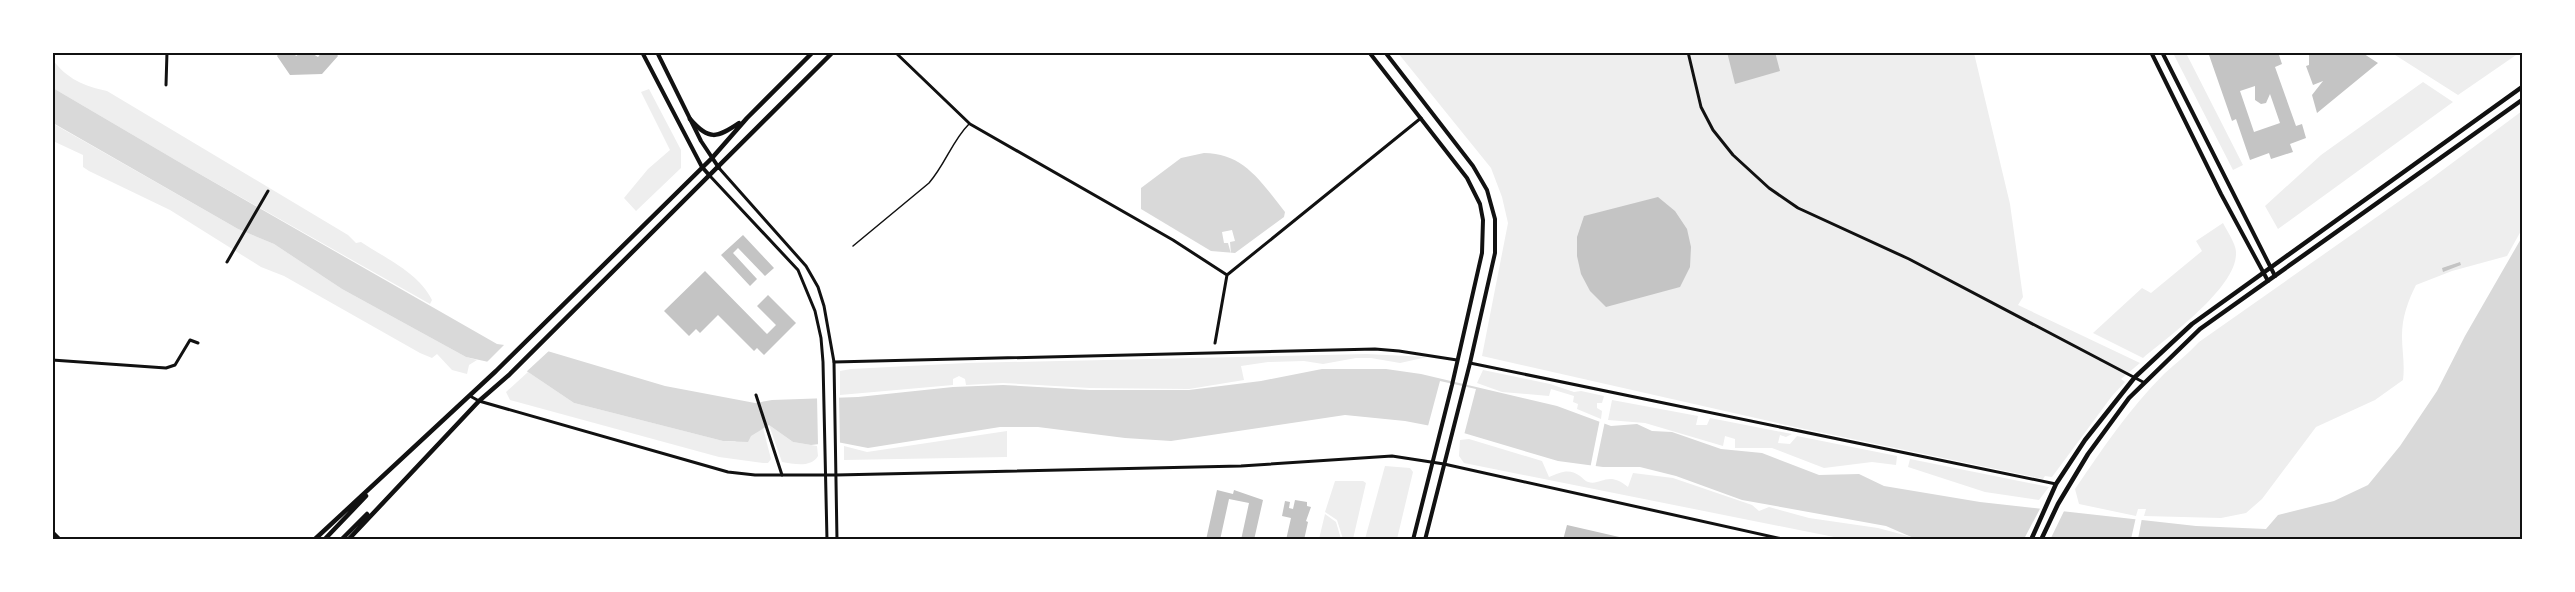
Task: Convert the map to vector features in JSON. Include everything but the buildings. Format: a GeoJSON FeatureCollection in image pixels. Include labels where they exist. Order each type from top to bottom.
{"type":"FeatureCollection","features":[{"type":"Feature","properties":{"kind":"main road"},"geometry":{"type":"LineString","coordinates":[[642,52],[702,167],[710,176]]}},
{"type":"Feature","properties":{"kind":"main road"},"geometry":{"type":"LineString","coordinates":[[657,52],[690,119],[719,168]]}},
{"type":"Feature","properties":{"kind":"main road"},"geometry":{"type":"LineString","coordinates":[[314,540],[496,371],[712,158],[747,118],[813,52]]}},
{"type":"Feature","properties":{"kind":"main road"},"geometry":{"type":"LineString","coordinates":[[348,540],[479,401],[509,375],[719,168],[833,52]]}},
{"type":"Feature","properties":{"kind":"main road"},"geometry":{"type":"LineString","coordinates":[[1369,52],[1467,178],[1479,204],[1483,220],[1482,253],[1413,540]]}},
{"type":"Feature","properties":{"kind":"main road"},"geometry":{"type":"LineString","coordinates":[[1385,52],[1482,179],[1491,202],[1496,237],[1495,253],[1465,386],[1425,540]]}},
{"type":"Feature","properties":{"kind":"main road"},"geometry":{"type":"LineString","coordinates":[[2151,52],[2221,194],[2268,281]]}},
{"type":"Feature","properties":{"kind":"main road"},"geometry":{"type":"LineString","coordinates":[[2162,52],[2275,276]]}},
{"type":"Feature","properties":{"kind":"main road"},"geometry":{"type":"LineString","coordinates":[[2031,540],[2056,484],[2085,440],[2135,377],[2192,324],[2523,87]]}},
{"type":"Feature","properties":{"kind":"main road"},"geometry":{"type":"LineString","coordinates":[[2041,540],[2058,504],[2088,454],[2143,382],[2200,329],[2523,100]]}},
{"type":"Feature","properties":{"kind":"main road"},"geometry":{"type":"LineString","coordinates":[[690,119],[705,133],[714,136],[722,135],[747,118]]}},
{"type":"Feature","properties":{"kind":"main road"},"geometry":{"type":"LineString","coordinates":[[324,540],[390,470]]}},
{"type":"Feature","properties":{"kind":"main road"},"geometry":{"type":"LineString","coordinates":[[341,540],[400,483]]}},
{"type":"Feature","properties":{"kind":"main road"},"geometry":{"type":"LineString","coordinates":[[52,532],[60,540]]}},
{"type":"Feature","properties":{"kind":"street"},"geometry":{"type":"LineString","coordinates":[[166,85],[168,52]]}},
{"type":"Feature","properties":{"kind":"street"},"geometry":{"type":"LineString","coordinates":[[895,52],[970,124],[1173,240],[1227,275]]}},
{"type":"Feature","properties":{"kind":"street"},"geometry":{"type":"LineString","coordinates":[[1688,52],[1701,107],[1713,130],[1733,155],[1769,188],[1798,208],[1909,260],[2143,382]]}},
{"type":"Feature","properties":{"kind":"street"},"geometry":{"type":"LineString","coordinates":[[1215,343],[1227,275],[1420,118]]}},
{"type":"Feature","properties":{"kind":"street"},"geometry":{"type":"LineString","coordinates":[[719,168],[806,266],[818,287],[824,306],[834,362],[837,540]]}},
{"type":"Feature","properties":{"kind":"street"},"geometry":{"type":"LineString","coordinates":[[710,176],[786,255],[806,284],[822,338],[827,540]]}},
{"type":"Feature","properties":{"kind":"street"},"geometry":{"type":"LineString","coordinates":[[227,262],[268,191]]}},
{"type":"Feature","properties":{"kind":"street"},"geometry":{"type":"LineString","coordinates":[[52,360],[166,368],[175,365],[190,340],[198,343]]}},
{"type":"Feature","properties":{"kind":"street"},"geometry":{"type":"LineString","coordinates":[[834,362],[1375,349],[1457,360]]}},
{"type":"Feature","properties":{"kind":"street"},"geometry":{"type":"LineString","coordinates":[[1470,363],[2056,484]]}},
{"type":"Feature","properties":{"kind":"street"},"geometry":{"type":"LineString","coordinates":[[469,395],[479,401],[728,472],[836,475],[1241,466],[1392,456],[1431,461],[1787,540]]}},
{"type":"Feature","properties":{"kind":"street"},"geometry":{"type":"LineString","coordinates":[[756,395],[782,475]]}},
{"type":"Feature","properties":{"kind":"lane"},"geometry":{"type":"LineString","coordinates":[[853,246],[938,174],[958,134],[970,124]]}},
{"type":"Feature","properties":{"kind":"shaded area"},"geometry":{"type":"Polygon","coordinates":[[[1398,53],[1974,53],[2010,204],[2023,297],[2018,305],[2140,363],[2121,379],[2125,382],[2052,477],[2045,476],[2043,479],[1795,427],[1482,356],[1508,223],[1502,197],[1491,168],[1398,53]]]}},
{"type":"Feature","properties":{"kind":"shaded area"},"geometry":{"type":"Polygon","coordinates":[[[2173,53],[2186,53],[2243,165],[2233,170],[2173,53]]]}},
{"type":"Feature","properties":{"kind":"shaded area"},"geometry":{"type":"Polygon","coordinates":[[[2392,53],[2519,53],[2458,95],[2392,53]]]}},
{"type":"Feature","properties":{"kind":"shaded area"},"geometry":{"type":"Polygon","coordinates":[[[53,60],[58,67],[77,81],[107,91],[348,235],[356,243],[361,242],[391,260],[419,282],[432,300],[430,304],[53,88],[53,60]]]}},
{"type":"Feature","properties":{"kind":"shaded area"},"geometry":{"type":"Polygon","coordinates":[[[2423,82],[2453,102],[2278,229],[2265,206],[2321,155],[2423,82]]]}},
{"type":"Feature","properties":{"kind":"shaded area"},"geometry":{"type":"Polygon","coordinates":[[[53,88],[497,344],[544,350],[665,386],[755,403],[1003,385],[1090,390],[1189,390],[1261,381],[1322,369],[1386,369],[1421,374],[1557,406],[1611,426],[1637,424],[1652,431],[1672,432],[1721,449],[1762,453],[1819,475],[1859,474],[1884,486],[1980,502],[2196,526],[2266,529],[2278,515],[2334,501],[2368,485],[2400,446],[2437,391],[2465,336],[2522,237],[2522,539],[1916,539],[1886,526],[1742,500],[1676,476],[1640,467],[1603,467],[1558,461],[1457,431],[1405,421],[1345,415],[1171,441],[1125,438],[1038,427],[1000,427],[868,448],[837,442],[811,445],[793,442],[769,425],[751,436],[748,442],[723,441],[574,403],[525,370],[466,357],[342,289],[274,244],[238,229],[53,123],[53,88]]]}},
{"type":"Feature","properties":{"kind":"shaded area"},"geometry":{"type":"Polygon","coordinates":[[[649,89],[681,150],[681,168],[636,211],[624,198],[648,169],[670,150],[641,92],[649,89]]]}},
{"type":"Feature","properties":{"kind":"shaded area"},"geometry":{"type":"Polygon","coordinates":[[[2522,111],[2522,229],[2507,256],[2452,271],[2416,285],[2403,322],[2403,380],[2375,400],[2316,427],[2262,499],[2246,513],[2221,518],[2144,516],[2146,509],[2138,509],[2136,516],[2079,504],[2075,489],[2117,429],[2151,387],[2199,342],[2428,181],[2522,111]]]}},
{"type":"Feature","properties":{"kind":"shaded area"},"geometry":{"type":"Polygon","coordinates":[[[52,123],[238,229],[274,244],[342,289],[466,357],[477,360],[469,365],[467,374],[452,370],[437,354],[432,358],[420,353],[284,276],[261,267],[170,210],[83,167],[83,155],[53,141],[52,123]]]}},
{"type":"Feature","properties":{"kind":"shaded area"},"geometry":{"type":"Polygon","coordinates":[[[1204,153],[1218,154],[1241,164],[1260,181],[1285,212],[1284,217],[1235,253],[1211,251],[1141,209],[1141,188],[1181,158],[1204,153]]]}},
{"type":"Feature","properties":{"kind":"shaded area"},"geometry":{"type":"Polygon","coordinates":[[[2223,223],[2236,249],[2234,266],[2214,295],[2184,324],[2143,358],[2093,333],[2142,288],[2151,293],[2202,251],[2196,241],[2223,223]]]}},
{"type":"Feature","properties":{"kind":"shaded area"},"geometry":{"type":"Polygon","coordinates":[[[1367,354],[1427,357],[1400,363],[1371,358],[1356,358],[1323,364],[1304,361],[1268,362],[1241,366],[1244,380],[1189,389],[1090,388],[1003,383],[966,385],[965,379],[959,376],[953,379],[953,385],[840,395],[840,371],[851,369],[967,363],[1367,354]]]}},
{"type":"Feature","properties":{"kind":"shaded area"},"geometry":{"type":"Polygon","coordinates":[[[1483,370],[1550,384],[1574,392],[1581,391],[1604,396],[1602,403],[1597,403],[1597,408],[1602,411],[1601,419],[1577,409],[1578,404],[1573,402],[1574,396],[1551,389],[1549,396],[1502,392],[1477,383],[1483,370]]]}},
{"type":"Feature","properties":{"kind":"shaded area"},"geometry":{"type":"Polygon","coordinates":[[[528,372],[574,403],[723,441],[735,442],[763,428],[771,459],[768,463],[763,463],[719,457],[510,400],[506,392],[528,372]]]}},
{"type":"Feature","properties":{"kind":"shaded area"},"geometry":{"type":"Polygon","coordinates":[[[1612,400],[1698,416],[1696,425],[1707,425],[1710,418],[1792,434],[1786,437],[1780,435],[1778,443],[1790,444],[1797,436],[1897,456],[1896,465],[1872,462],[1824,468],[1772,448],[1735,448],[1735,439],[1725,436],[1723,446],[1645,423],[1608,420],[1612,400]]]}},
{"type":"Feature","properties":{"kind":"shaded area"},"geometry":{"type":"Polygon","coordinates":[[[769,425],[793,442],[817,446],[818,456],[807,464],[782,462],[769,425]]]}},
{"type":"Feature","properties":{"kind":"shaded area"},"geometry":{"type":"Polygon","coordinates":[[[1007,431],[1007,457],[844,460],[844,446],[867,452],[1007,431]]]}},
{"type":"Feature","properties":{"kind":"shaded area"},"geometry":{"type":"Polygon","coordinates":[[[1469,439],[1542,461],[1549,477],[1569,471],[1588,482],[1610,479],[1628,487],[1633,473],[1673,478],[1752,505],[1759,511],[1769,507],[1809,518],[1878,528],[1919,539],[1844,539],[1464,463],[1459,456],[1460,440],[1469,439]]]}},
{"type":"Feature","properties":{"kind":"shaded area"},"geometry":{"type":"Polygon","coordinates":[[[1910,459],[2049,487],[2039,500],[1985,492],[1908,467],[1910,459]]]}},
{"type":"Feature","properties":{"kind":"shaded area"},"geometry":{"type":"Polygon","coordinates":[[[1385,466],[1410,468],[1413,472],[1397,539],[1365,539],[1385,466]]]}},
{"type":"Feature","properties":{"kind":"shaded area"},"geometry":{"type":"Polygon","coordinates":[[[1335,481],[1363,481],[1366,483],[1353,539],[1343,539],[1337,520],[1325,512],[1335,481]]]}},
{"type":"Feature","properties":{"kind":"shaded area"},"geometry":{"type":"Polygon","coordinates":[[[1325,514],[1336,522],[1341,539],[1319,539],[1325,514]]]}},
{"type":"Feature","properties":{"kind":"pier"},"geometry":{"type":"Polygon","coordinates":[[[1232,230],[1235,241],[1230,242],[1231,254],[1228,243],[1224,243],[1222,232],[1232,230]]]}},
{"type":"Feature","properties":{"kind":"pier"},"geometry":{"type":"Polygon","coordinates":[[[507,342],[551,349],[525,373],[485,364],[507,342]]]}},
{"type":"Feature","properties":{"kind":"pier"},"geometry":{"type":"Polygon","coordinates":[[[1440,381],[1476,389],[1464,435],[1428,426],[1440,381]]]}},
{"type":"Feature","properties":{"kind":"pier"},"geometry":{"type":"Polygon","coordinates":[[[817,397],[839,397],[840,445],[818,445],[817,397]]]}},
{"type":"Feature","properties":{"kind":"pier"},"geometry":{"type":"Polygon","coordinates":[[[1600,419],[1605,421],[1595,469],[1590,469],[1600,419]]]}},
{"type":"Feature","properties":{"kind":"pier"},"geometry":{"type":"Polygon","coordinates":[[[2042,505],[2065,509],[2050,540],[2024,539],[2042,505]]]}},
{"type":"Feature","properties":{"kind":"pier"},"geometry":{"type":"Polygon","coordinates":[[[2136,517],[2142,518],[2138,539],[2131,539],[2136,517]]]}}]}
